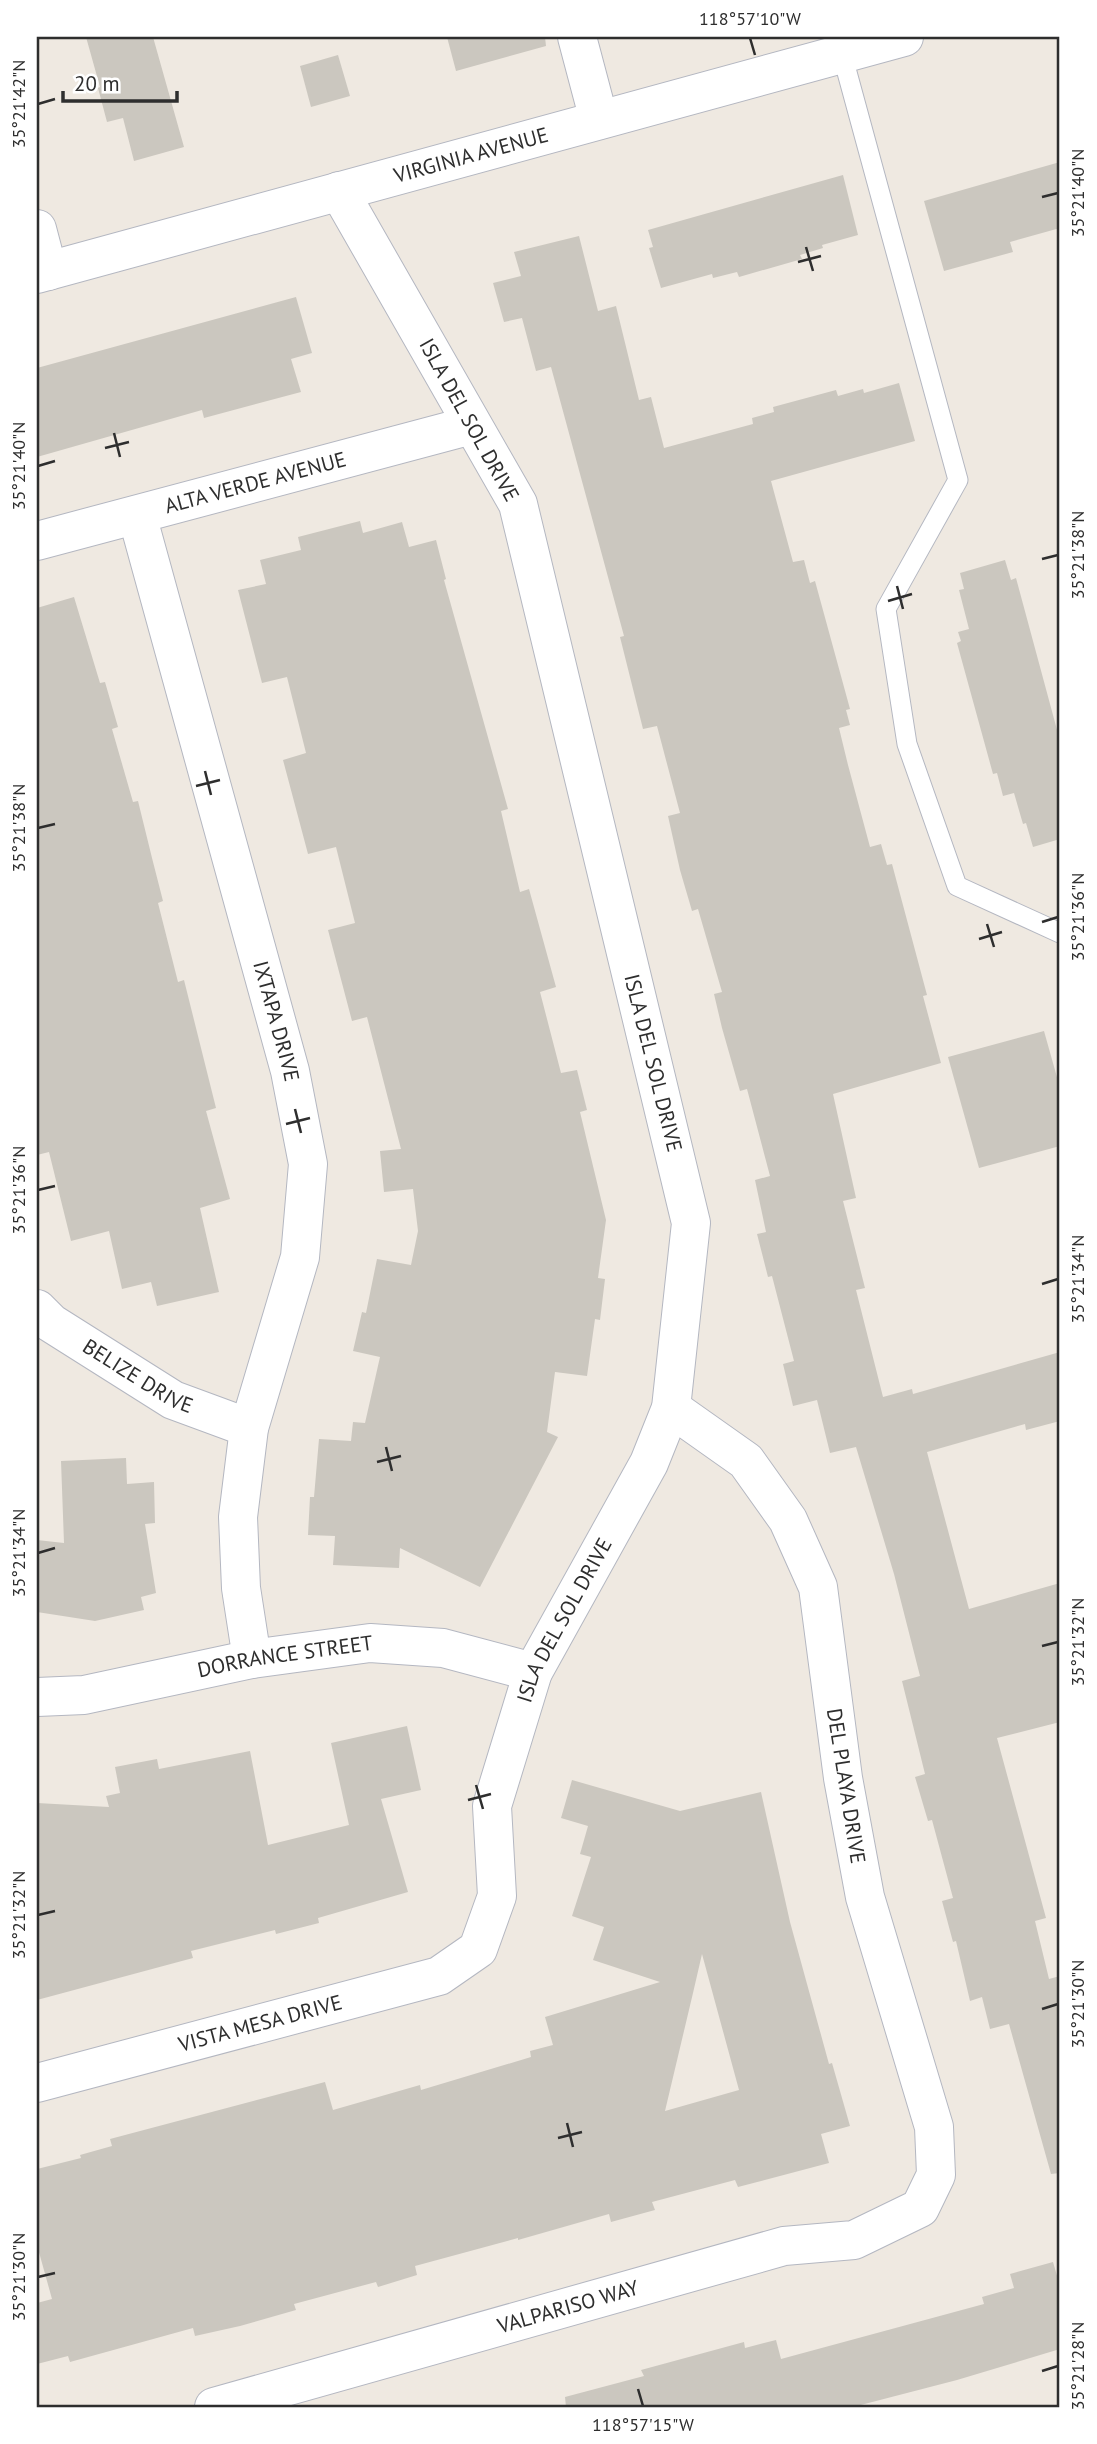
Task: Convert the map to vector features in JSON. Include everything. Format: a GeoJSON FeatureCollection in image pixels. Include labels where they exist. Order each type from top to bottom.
{"type":"FeatureCollection","features":[{"type":"Feature","properties":{"kind":"street"},"geometry":{"type":"LineString","coordinates":[[577,37],[599,120]]}},
{"type":"Feature","properties":{"kind":"street","name":"VIRGINIA AVENUE"},"geometry":{"type":"LineString","coordinates":[[42,273],[904,37]]}},
{"type":"Feature","properties":{"kind":"street","name":"ISLA DEL SOL DRIVE"},"geometry":{"type":"LineString","coordinates":[[339,191],[518,504],[691,1223],[671,1409],[649,1463],[533,1672],[492,1806],[497,1896],[478,1949]]}},
{"type":"Feature","properties":{"kind":"street"},"geometry":{"type":"LineString","coordinates":[[37,229],[42,273]]}},
{"type":"Feature","properties":{"kind":"street","name":"ALTA VERDE AVENUE"},"geometry":{"type":"LineString","coordinates":[[37,541],[472,425]]}},
{"type":"Feature","properties":{"kind":"street","name":"IXTAPA DRIVE"},"geometry":{"type":"LineString","coordinates":[[137,515],[290,1071],[308,1164],[300,1257],[249,1428],[238,1517],[241,1588],[252,1659]]}},
{"type":"Feature","properties":{"kind":"street","name":"BELIZE DRIVE"},"geometry":{"type":"LineString","coordinates":[[37,1309],[51,1323],[173,1400],[249,1428]]}},
{"type":"Feature","properties":{"kind":"street","name":"DEL PLAYA DRIVE"},"geometry":{"type":"LineString","coordinates":[[671,1409],[746,1461],[788,1520],[818,1587],[843,1778],[865,1897],[934,2127],[936,2175],[920,2208]]}},
{"type":"Feature","properties":{"kind":"street","name":"DORRANCE STREET"},"geometry":{"type":"LineString","coordinates":[[37,1697],[84,1695],[252,1659],[370,1643],[443,1647],[533,1672]]}},
{"type":"Feature","properties":{"kind":"street","name":"VISTA MESA DRIVE"},"geometry":{"type":"LineString","coordinates":[[37,2083],[439,1976],[478,1949]]}},
{"type":"Feature","properties":{"kind":"street","name":"VALPARISO WAY"},"geometry":{"type":"LineString","coordinates":[[214,2407],[785,2246],[854,2240],[920,2208]]}},
{"type":"Feature","properties":{"kind":"lane"},"geometry":{"type":"LineString","coordinates":[[842,54],[958,480],[886,608],[907,744],[957,886],[1060,933]]}},
{"type":"Feature","properties":{"kind":"building"},"geometry":{"type":"Polygon","coordinates":[[[86,37],[153,37],[184,147],[134,161],[123,118],[107,122],[86,37]]]}},
{"type":"Feature","properties":{"kind":"building"},"geometry":{"type":"Polygon","coordinates":[[[447,37],[545,37],[546,46],[456,71],[447,37]]]}},
{"type":"Feature","properties":{"kind":"building"},"geometry":{"type":"Polygon","coordinates":[[[338,55],[350,96],[311,107],[300,66],[338,55]]]}},
{"type":"Feature","properties":{"kind":"building"},"geometry":{"type":"Polygon","coordinates":[[[1060,162],[1060,228],[1010,242],[1013,252],[944,271],[924,201],[1060,162]]]}},
{"type":"Feature","properties":{"kind":"building"},"geometry":{"type":"Polygon","coordinates":[[[843,175],[858,235],[822,245],[823,248],[800,255],[802,259],[739,277],[737,272],[713,278],[712,274],[661,288],[649,248],[653,247],[648,230],[843,175]]]}},
{"type":"Feature","properties":{"kind":"building"},"geometry":{"type":"Polygon","coordinates":[[[579,236],[598,311],[616,306],[639,400],[651,397],[664,448],[753,424],[752,418],[774,412],[773,407],[836,390],[838,396],[863,389],[864,393],[899,383],[915,441],[771,481],[793,562],[804,560],[810,583],[815,581],[850,709],[846,710],[850,725],[839,728],[848,765],[870,847],[881,844],[887,865],[892,864],[927,995],[923,996],[941,1063],[833,1094],[856,1198],[843,1201],[865,1288],[856,1290],[883,1397],[912,1389],[913,1394],[1060,1352],[1060,1421],[1026,1430],[1025,1424],[927,1452],[969,1609],[1060,1583],[1060,1722],[997,1738],[1046,1918],[1035,1921],[1049,1979],[1060,1976],[1060,2173],[1051,2174],[1009,2024],[990,2029],[982,1997],[970,2001],[956,1941],[953,1942],[942,1901],[953,1898],[932,1820],[928,1821],[915,1777],[925,1774],[902,1681],[920,1676],[894,1574],[856,1447],[830,1453],[817,1400],[793,1406],[783,1364],[794,1361],[772,1276],[768,1277],[757,1234],[766,1232],[755,1180],[770,1176],[747,1089],[740,1091],[722,1028],[714,994],[722,992],[698,909],[692,911],[680,870],[668,816],[680,813],[657,726],[643,729],[620,637],[624,636],[551,367],[536,371],[522,318],[504,322],[493,283],[521,276],[514,252],[579,236]]]}},
{"type":"Feature","properties":{"kind":"building"},"geometry":{"type":"Polygon","coordinates":[[[296,297],[312,353],[291,359],[301,392],[204,418],[202,410],[37,457],[37,368],[296,297]]]}},
{"type":"Feature","properties":{"kind":"building"},"geometry":{"type":"Polygon","coordinates":[[[360,521],[363,533],[402,522],[409,547],[436,540],[446,579],[444,580],[508,809],[501,811],[520,892],[529,889],[556,987],[540,992],[561,1073],[577,1070],[587,1110],[580,1112],[606,1220],[598,1278],[605,1279],[600,1320],[595,1319],[587,1376],[555,1372],[547,1432],[558,1437],[480,1587],[400,1548],[399,1568],[333,1565],[335,1536],[308,1535],[310,1497],[314,1497],[319,1439],[351,1441],[353,1422],[365,1423],[380,1357],[353,1351],[362,1312],[366,1313],[377,1259],[411,1265],[418,1231],[413,1189],[384,1192],[380,1151],[401,1149],[367,1017],[352,1021],[328,930],[355,923],[336,847],[308,854],[283,760],[306,753],[287,677],[262,683],[238,590],[266,584],[260,560],[301,550],[298,537],[360,521]]]}},
{"type":"Feature","properties":{"kind":"building"},"geometry":{"type":"Polygon","coordinates":[[[1005,560],[1011,580],[1016,578],[1060,741],[1060,839],[1033,847],[1014,793],[1003,796],[997,773],[993,774],[957,643],[961,641],[958,632],[969,629],[959,590],[964,589],[960,573],[1005,560]]]}},
{"type":"Feature","properties":{"kind":"building"},"geometry":{"type":"Polygon","coordinates":[[[74,597],[100,683],[105,682],[118,727],[112,729],[133,802],[138,801],[163,901],[158,903],[178,982],[184,980],[216,1108],[206,1111],[230,1199],[200,1208],[219,1292],[157,1306],[151,1282],[122,1289],[109,1231],[71,1241],[49,1152],[37,1155],[37,608],[74,597]]]}},
{"type":"Feature","properties":{"kind":"building"},"geometry":{"type":"Polygon","coordinates":[[[1044,1031],[1060,1088],[1060,1146],[979,1168],[948,1057],[1044,1031]]]}},
{"type":"Feature","properties":{"kind":"building"},"geometry":{"type":"Polygon","coordinates":[[[126,1458],[127,1484],[154,1482],[155,1523],[145,1524],[156,1593],[141,1597],[144,1610],[95,1621],[37,1612],[37,1540],[64,1543],[61,1461],[126,1458]]]}},
{"type":"Feature","properties":{"kind":"building"},"geometry":{"type":"Polygon","coordinates":[[[407,1726],[421,1790],[381,1799],[408,1892],[318,1918],[319,1923],[276,1934],[275,1930],[191,1951],[193,1958],[37,2000],[37,1803],[109,1807],[106,1796],[120,1793],[115,1767],[157,1759],[159,1769],[250,1751],[268,1845],[349,1825],[331,1743],[407,1726]]]}},
{"type":"Feature","properties":{"kind":"building"},"geometry":{"type":"Polygon","coordinates":[[[572,1780],[680,1811],[761,1792],[790,1922],[829,2064],[832,2063],[850,2126],[821,2134],[829,2163],[738,2187],[735,2180],[652,2202],[655,2210],[611,2222],[609,2214],[415,2266],[417,2275],[378,2287],[376,2282],[294,2304],[296,2310],[240,2326],[195,2336],[193,2328],[70,2362],[68,2356],[37,2364],[37,2303],[52,2299],[37,2245],[37,2169],[81,2158],[80,2155],[112,2146],[110,2139],[325,2082],[333,2110],[420,2085],[421,2090],[531,2057],[530,2051],[553,2045],[545,2017],[660,1982],[593,1960],[604,1927],[572,1916],[591,1857],[580,1854],[588,1826],[561,1818],[572,1780]],[[702,1954],[665,2111],[739,2090],[702,1954]]]}},
{"type":"Feature","properties":{"kind":"building"},"geometry":{"type":"Polygon","coordinates":[[[1053,2262],[1060,2286],[1060,2349],[957,2380],[853,2407],[566,2407],[565,2397],[644,2376],[641,2370],[744,2342],[745,2348],[776,2340],[781,2359],[984,2304],[982,2297],[1014,2288],[1010,2274],[1053,2262]]]}}]}
